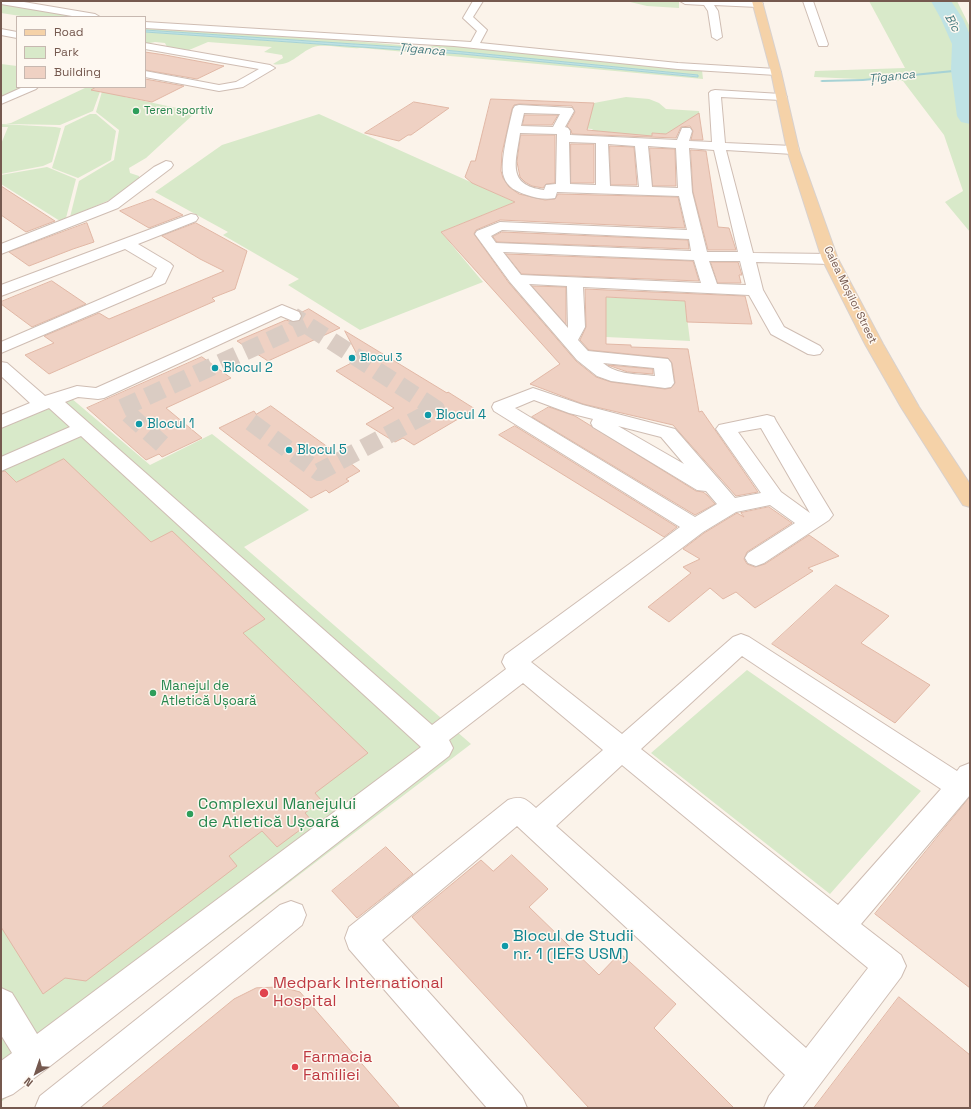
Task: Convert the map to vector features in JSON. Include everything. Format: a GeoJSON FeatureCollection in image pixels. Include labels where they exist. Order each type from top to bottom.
{"type":"FeatureCollection","features":[{"type":"Feature","properties":{"kind":"main road","name":"Calea Moșilor Street"},"geometry":{"type":"LineString","coordinates":[[758,3],[776,72],[793,150],[830,259],[874,344],[910,407],[970,500]]}},
{"type":"Feature","properties":{"kind":"street"},"geometry":{"type":"LineString","coordinates":[[474,45],[482,30],[468,18],[478,1]]}},
{"type":"Feature","properties":{"kind":"street"},"geometry":{"type":"LineString","coordinates":[[685,1],[758,3]]}},
{"type":"Feature","properties":{"kind":"street"},"geometry":{"type":"LineString","coordinates":[[706,1],[713,11],[718,37]]}},
{"type":"Feature","properties":{"kind":"street"},"geometry":{"type":"LineString","coordinates":[[808,1],[823,44]]}},
{"type":"Feature","properties":{"kind":"street"},"geometry":{"type":"LineString","coordinates":[[1,2],[89,16]]}},
{"type":"Feature","properties":{"kind":"street"},"geometry":{"type":"LineString","coordinates":[[146,25],[474,45],[711,68],[776,72]]}},
{"type":"Feature","properties":{"kind":"street"},"geometry":{"type":"LineString","coordinates":[[1,32],[16,35]]}},
{"type":"Feature","properties":{"kind":"street"},"geometry":{"type":"LineString","coordinates":[[146,46],[270,68],[239,85],[219,88],[146,74]]}},
{"type":"Feature","properties":{"kind":"street"},"geometry":{"type":"LineString","coordinates":[[711,68],[715,93],[719,146],[755,290],[777,330],[814,350]]}},
{"type":"Feature","properties":{"kind":"street"},"geometry":{"type":"LineString","coordinates":[[1,101],[30,88]]}},
{"type":"Feature","properties":{"kind":"street"},"geometry":{"type":"LineString","coordinates":[[715,93],[781,97]]}},
{"type":"Feature","properties":{"kind":"street"},"geometry":{"type":"LineString","coordinates":[[536,206],[540,194],[525,190],[514,184],[509,176],[514,129],[519,109],[568,110],[560,134],[563,188]]}},
{"type":"Feature","properties":{"kind":"street"},"geometry":{"type":"LineString","coordinates":[[514,129],[602,140],[641,142],[684,138],[719,146],[793,150]]}},
{"type":"Feature","properties":{"kind":"street"},"geometry":{"type":"LineString","coordinates":[[684,138],[687,198],[700,256],[711,288]]}},
{"type":"Feature","properties":{"kind":"street"},"geometry":{"type":"LineString","coordinates":[[602,140],[603,190]]}},
{"type":"Feature","properties":{"kind":"street"},"geometry":{"type":"LineString","coordinates":[[641,142],[646,191]]}},
{"type":"Feature","properties":{"kind":"street"},"geometry":{"type":"LineString","coordinates":[[1,249],[113,205],[128,196],[150,175],[166,165]]}},
{"type":"Feature","properties":{"kind":"street"},"geometry":{"type":"LineString","coordinates":[[583,356],[490,247],[482,234],[536,206],[551,188],[646,191],[687,198]]}},
{"type":"Feature","properties":{"kind":"street"},"geometry":{"type":"LineString","coordinates":[[536,206],[687,198]]}},
{"type":"Feature","properties":{"kind":"street"},"geometry":{"type":"LineString","coordinates":[[536,206],[694,230]]}},
{"type":"Feature","properties":{"kind":"street"},"geometry":{"type":"LineString","coordinates":[[1,291],[191,218]]}},
{"type":"Feature","properties":{"kind":"street"},"geometry":{"type":"LineString","coordinates":[[500,226],[694,230]]}},
{"type":"Feature","properties":{"kind":"street"},"geometry":{"type":"LineString","coordinates":[[1,348],[159,280],[165,266],[126,243]]}},
{"type":"Feature","properties":{"kind":"street"},"geometry":{"type":"LineString","coordinates":[[490,247],[700,256],[830,259]]}},
{"type":"Feature","properties":{"kind":"street"},"geometry":{"type":"LineString","coordinates":[[516,278],[755,290]]}},
{"type":"Feature","properties":{"kind":"street"},"geometry":{"type":"LineString","coordinates":[[570,339],[577,327],[575,282]]}},
{"type":"Feature","properties":{"kind":"street"},"geometry":{"type":"LineString","coordinates":[[1,422],[77,390],[98,394],[282,310],[293,316]]}},
{"type":"Feature","properties":{"kind":"street"},"geometry":{"type":"LineString","coordinates":[[1,367],[83,428],[440,748],[258,888],[1,1082]]}},
{"type":"Feature","properties":{"kind":"street"},"geometry":{"type":"LineString","coordinates":[[695,527],[501,407],[533,393],[576,409],[668,433],[725,500]]}},
{"type":"Feature","properties":{"kind":"street"},"geometry":{"type":"LineString","coordinates":[[576,409],[725,500],[774,497]]}},
{"type":"Feature","properties":{"kind":"street"},"geometry":{"type":"LineString","coordinates":[[756,558],[822,515],[767,421],[726,429],[774,497],[809,523]]}},
{"type":"Feature","properties":{"kind":"street"},"geometry":{"type":"LineString","coordinates":[[1,465],[83,428]]}},
{"type":"Feature","properties":{"kind":"street"},"geometry":{"type":"LineString","coordinates":[[725,500],[695,527],[514,662],[890,966],[781,1108]]}},
{"type":"Feature","properties":{"kind":"street"},"geometry":{"type":"LineString","coordinates":[[536,826],[741,643],[964,781],[840,926]]}},
{"type":"Feature","properties":{"kind":"street"},"geometry":{"type":"LineString","coordinates":[[431,740],[522,670]]}},
{"type":"Feature","properties":{"kind":"street"},"geometry":{"type":"LineString","coordinates":[[510,1108],[360,938],[518,809],[808,1073]]}},
{"type":"Feature","properties":{"kind":"street"},"geometry":{"type":"LineString","coordinates":[[52,1108],[291,915]]}},
{"type":"Feature","properties":{"kind":"street"},"geometry":{"type":"LineString","coordinates":[[1,1004],[33,1058]]}},
{"type":"Feature","properties":{"kind":"green space"},"geometry":{"type":"Polygon","coordinates":[[[626,1],[679,1],[679,8],[647,6],[626,1]]]}},
{"type":"Feature","properties":{"kind":"green space"},"geometry":{"type":"Polygon","coordinates":[[[869,1],[957,1],[970,27],[970,232],[945,202],[963,191],[944,135],[903,81],[814,77],[815,71],[905,68],[869,1]]]}},
{"type":"Feature","properties":{"kind":"green space"},"geometry":{"type":"Polygon","coordinates":[[[1,2],[79,16],[20,16],[1,13],[1,2]]]}},
{"type":"Feature","properties":{"kind":"green space"},"geometry":{"type":"Polygon","coordinates":[[[146,28],[322,37],[328,39],[425,47],[444,45],[702,70],[703,79],[362,48],[323,46],[318,46],[307,50],[286,63],[273,64],[283,58],[282,55],[264,52],[272,47],[208,42],[189,50],[167,47],[165,43],[155,42],[146,44],[146,32],[462,54],[698,77],[698,75],[444,50],[146,30],[146,28]]]}},
{"type":"Feature","properties":{"kind":"green space"},"geometry":{"type":"Polygon","coordinates":[[[1,64],[16,66],[16,88],[22,88],[1,97],[1,64]]]}},
{"type":"Feature","properties":{"kind":"green space"},"geometry":{"type":"Polygon","coordinates":[[[85,88],[101,89],[93,111],[60,125],[6,124],[85,88]]]}},
{"type":"Feature","properties":{"kind":"green space"},"geometry":{"type":"Polygon","coordinates":[[[103,88],[127,95],[125,97],[196,112],[146,158],[129,168],[130,173],[139,176],[139,179],[119,196],[70,217],[79,181],[114,160],[119,130],[96,112],[103,88]]]}},
{"type":"Feature","properties":{"kind":"green space"},"geometry":{"type":"Polygon","coordinates":[[[626,97],[649,99],[659,103],[666,109],[699,111],[700,120],[690,119],[662,137],[661,133],[652,133],[652,137],[579,128],[594,103],[626,97]]]}},
{"type":"Feature","properties":{"kind":"green space"},"geometry":{"type":"Polygon","coordinates":[[[90,114],[96,114],[116,131],[111,160],[78,178],[52,168],[65,126],[90,114]]]}},
{"type":"Feature","properties":{"kind":"green space"},"geometry":{"type":"Polygon","coordinates":[[[319,114],[515,202],[441,232],[483,282],[360,330],[288,285],[299,279],[223,235],[228,232],[155,192],[222,145],[319,114]]]}},
{"type":"Feature","properties":{"kind":"green space"},"geometry":{"type":"Polygon","coordinates":[[[1,124],[61,128],[52,162],[43,166],[1,174],[1,144],[8,127],[1,127],[1,124]]]}},
{"type":"Feature","properties":{"kind":"green space"},"geometry":{"type":"Polygon","coordinates":[[[47,167],[76,179],[66,218],[60,221],[1,184],[1,175],[47,167]]]}},
{"type":"Feature","properties":{"kind":"green space"},"geometry":{"type":"Polygon","coordinates":[[[606,297],[685,301],[690,341],[606,337],[606,297]]]}},
{"type":"Feature","properties":{"kind":"green space","name":"Complexul Manejului de Atletică Ușoară"},"geometry":{"type":"Polygon","coordinates":[[[71,398],[150,465],[212,434],[309,510],[244,547],[471,744],[1,1102],[1,428],[71,398]]]}},
{"type":"Feature","properties":{"kind":"green space"},"geometry":{"type":"Polygon","coordinates":[[[747,670],[921,791],[830,894],[651,753],[747,670]]]}},
{"type":"Feature","properties":{"kind":"water"},"geometry":{"type":"Polygon","coordinates":[[[146,30],[444,50],[698,75],[698,77],[462,54],[146,32],[146,30]]]}},
{"type":"Feature","properties":{"kind":"building"},"geometry":{"type":"Polygon","coordinates":[[[146,52],[224,66],[197,79],[146,70],[146,52]]]}},
{"type":"Feature","properties":{"kind":"building"},"geometry":{"type":"Polygon","coordinates":[[[146,79],[184,86],[152,102],[91,90],[94,88],[146,88],[146,79]]]}},
{"type":"Feature","properties":{"kind":"building"},"geometry":{"type":"Polygon","coordinates":[[[491,99],[594,103],[587,130],[652,136],[652,133],[666,134],[699,113],[703,140],[691,140],[693,131],[690,126],[681,127],[676,138],[572,134],[571,130],[567,126],[575,112],[572,106],[514,105],[502,153],[501,171],[503,178],[509,187],[519,194],[545,200],[555,199],[558,194],[678,197],[685,228],[500,220],[476,230],[474,234],[509,283],[576,361],[596,377],[611,382],[665,389],[671,388],[675,383],[672,363],[668,358],[589,350],[580,340],[586,327],[585,289],[745,296],[752,324],[687,322],[685,301],[606,297],[606,344],[631,345],[631,347],[688,349],[699,412],[702,411],[758,492],[736,496],[673,425],[583,404],[530,384],[560,364],[441,232],[515,202],[472,183],[465,177],[471,161],[475,161],[491,99]]]}},
{"type":"Feature","properties":{"kind":"building"},"geometry":{"type":"Polygon","coordinates":[[[414,102],[449,108],[411,135],[408,135],[399,141],[365,133],[414,102]]]}},
{"type":"Feature","properties":{"kind":"building"},"geometry":{"type":"Polygon","coordinates":[[[525,115],[558,115],[552,125],[523,125],[525,115]]]}},
{"type":"Feature","properties":{"kind":"building"},"geometry":{"type":"Polygon","coordinates":[[[521,135],[555,135],[555,183],[546,184],[543,188],[532,186],[520,177],[517,162],[521,135]]]}},
{"type":"Feature","properties":{"kind":"building"},"geometry":{"type":"Polygon","coordinates":[[[571,144],[594,144],[594,183],[571,183],[571,144]]]}},
{"type":"Feature","properties":{"kind":"building"},"geometry":{"type":"Polygon","coordinates":[[[610,146],[634,147],[637,185],[611,185],[610,146]]]}},
{"type":"Feature","properties":{"kind":"building"},"geometry":{"type":"Polygon","coordinates":[[[650,148],[675,149],[676,186],[653,186],[650,148]]]}},
{"type":"Feature","properties":{"kind":"building"},"geometry":{"type":"Polygon","coordinates":[[[691,150],[706,151],[718,227],[729,228],[736,250],[708,250],[693,192],[691,150]]]}},
{"type":"Feature","properties":{"kind":"building"},"geometry":{"type":"Polygon","coordinates":[[[1,186],[55,221],[26,232],[1,215],[1,186]]]}},
{"type":"Feature","properties":{"kind":"building"},"geometry":{"type":"Polygon","coordinates":[[[153,199],[183,215],[149,228],[120,211],[153,199]]]}},
{"type":"Feature","properties":{"kind":"building"},"geometry":{"type":"Polygon","coordinates":[[[87,223],[94,242],[29,266],[9,252],[87,223]]]}},
{"type":"Feature","properties":{"kind":"building"},"geometry":{"type":"Polygon","coordinates":[[[196,223],[247,251],[235,289],[212,298],[215,301],[49,374],[25,355],[54,343],[44,336],[99,313],[109,319],[224,271],[200,259],[162,236],[196,223]]]}},
{"type":"Feature","properties":{"kind":"building"},"geometry":{"type":"Polygon","coordinates":[[[502,232],[688,240],[689,249],[497,242],[493,237],[502,232]]]}},
{"type":"Feature","properties":{"kind":"building"},"geometry":{"type":"Polygon","coordinates":[[[506,254],[693,261],[699,281],[522,274],[506,254]]]}},
{"type":"Feature","properties":{"kind":"building"},"geometry":{"type":"Polygon","coordinates":[[[711,262],[738,262],[742,275],[739,275],[741,283],[718,283],[711,262]]]}},
{"type":"Feature","properties":{"kind":"building"},"geometry":{"type":"Polygon","coordinates":[[[52,281],[86,304],[32,327],[1,304],[1,302],[52,281]]]}},
{"type":"Feature","properties":{"kind":"building"},"geometry":{"type":"Polygon","coordinates":[[[532,286],[566,287],[566,324],[532,286]]]}},
{"type":"Feature","properties":{"kind":"building"},"geometry":{"type":"Polygon","coordinates":[[[309,309],[340,328],[268,361],[237,341],[286,320],[292,322],[299,321],[302,317],[301,313],[309,309]]]}},
{"type":"Feature","properties":{"kind":"building"},"geometry":{"type":"Polygon","coordinates":[[[345,331],[475,409],[414,445],[403,438],[395,442],[366,424],[394,408],[336,371],[359,359],[345,331]]]}},
{"type":"Feature","properties":{"kind":"building","name":"Blocul 1"},"geometry":{"type":"Polygon","coordinates":[[[202,357],[231,378],[166,408],[202,438],[162,457],[159,454],[146,460],[87,408],[202,357]]]}},
{"type":"Feature","properties":{"kind":"building"},"geometry":{"type":"Polygon","coordinates":[[[608,365],[653,369],[653,374],[628,372],[608,365]]]}},
{"type":"Feature","properties":{"kind":"building","name":"Blocul 5"},"geometry":{"type":"Polygon","coordinates":[[[271,406],[360,471],[346,479],[349,481],[329,493],[326,490],[311,498],[219,428],[254,411],[256,414],[271,406]]]}},
{"type":"Feature","properties":{"kind":"building"},"geometry":{"type":"Polygon","coordinates":[[[549,407],[575,416],[696,491],[703,492],[715,504],[695,515],[532,417],[549,407]]]}},
{"type":"Feature","properties":{"kind":"building"},"geometry":{"type":"Polygon","coordinates":[[[515,426],[677,527],[664,537],[499,435],[515,426]]]}},
{"type":"Feature","properties":{"kind":"building","name":"Complexul Manejului de Atletică Ușoară"},"geometry":{"type":"Polygon","coordinates":[[[64,459],[151,542],[172,531],[265,619],[243,633],[368,753],[315,793],[321,800],[305,813],[312,821],[277,847],[262,831],[229,856],[237,866],[86,981],[65,978],[43,994],[1,927],[1,472],[5,471],[16,482],[64,459]]]}},
{"type":"Feature","properties":{"kind":"building"},"geometry":{"type":"Polygon","coordinates":[[[769,507],[792,523],[747,552],[744,559],[747,564],[755,567],[765,564],[809,535],[839,556],[808,568],[813,571],[755,608],[736,592],[723,599],[710,588],[669,622],[648,607],[691,573],[683,567],[700,559],[683,549],[704,533],[737,513],[744,517],[741,513],[769,507]]]}},
{"type":"Feature","properties":{"kind":"building"},"geometry":{"type":"Polygon","coordinates":[[[836,585],[889,616],[861,643],[930,685],[895,723],[772,644],[836,585]]]}},
{"type":"Feature","properties":{"kind":"building"},"geometry":{"type":"Polygon","coordinates":[[[970,797],[970,988],[875,914],[970,797]]]}},
{"type":"Feature","properties":{"kind":"building"},"geometry":{"type":"Polygon","coordinates":[[[386,847],[413,874],[357,918],[332,891],[386,847]]]}},
{"type":"Feature","properties":{"kind":"building"},"geometry":{"type":"Polygon","coordinates":[[[512,855],[548,889],[529,907],[599,975],[620,953],[676,1004],[654,1028],[734,1108],[589,1108],[412,917],[481,860],[493,871],[512,855]]]}},
{"type":"Feature","properties":{"kind":"building"},"geometry":{"type":"Polygon","coordinates":[[[282,987],[300,992],[400,1108],[101,1108],[234,999],[256,988],[282,987]]]}},
{"type":"Feature","properties":{"kind":"building"},"geometry":{"type":"Polygon","coordinates":[[[899,997],[970,1055],[970,1108],[814,1108],[899,997]]]}},
{"type":"Feature","properties":{"kind":"waterway","name":"Bîc"},"geometry":{"type":"LineString","coordinates":[[941,1],[952,19],[963,44],[963,70],[970,116]]}},
{"type":"Feature","properties":{"kind":"waterway","name":"Țîganca"},"geometry":{"type":"LineString","coordinates":[[822,81],[863,80],[963,70]]}},
{"type":"Feature","properties":{"kind":"tunnel"},"geometry":{"type":"LineString","coordinates":[[251,422],[319,472],[436,409],[293,316]]}},
{"type":"Feature","properties":{"kind":"tunnel"},"geometry":{"type":"LineString","coordinates":[[162,444],[122,408],[305,324]]}},
{"type":"Feature","properties":{"kind":"place","name":"Teren sportiv"},"geometry":{"type":"Point","coordinates":[136,111]}},
{"type":"Feature","properties":{"kind":"place","name":"Blocul 3"},"geometry":{"type":"Point","coordinates":[352,358]}},
{"type":"Feature","properties":{"kind":"place","name":"Blocul 2"},"geometry":{"type":"Point","coordinates":[215,368]}},
{"type":"Feature","properties":{"kind":"place","name":"Blocul 4"},"geometry":{"type":"Point","coordinates":[428,415]}},
{"type":"Feature","properties":{"kind":"place","name":"Blocul 1"},"geometry":{"type":"Point","coordinates":[139,424]}},
{"type":"Feature","properties":{"kind":"place","name":"Blocul 5"},"geometry":{"type":"Point","coordinates":[289,450]}},
{"type":"Feature","properties":{"kind":"place","name":"Manejul de Atletică Ușoară"},"geometry":{"type":"Point","coordinates":[153,693]}},
{"type":"Feature","properties":{"kind":"place","name":"Complexul Manejului de Atletică Ușoară"},"geometry":{"type":"Point","coordinates":[190,814]}},
{"type":"Feature","properties":{"kind":"place","name":"Blocul de Studii nr. 1 (IEFS USM)"},"geometry":{"type":"Point","coordinates":[505,946]}},
{"type":"Feature","properties":{"kind":"place","name":"Medpark International Hospital"},"geometry":{"type":"Point","coordinates":[264,993]}},
{"type":"Feature","properties":{"kind":"place","name":"Farmacia Familiei"},"geometry":{"type":"Point","coordinates":[295,1067]}}]}
